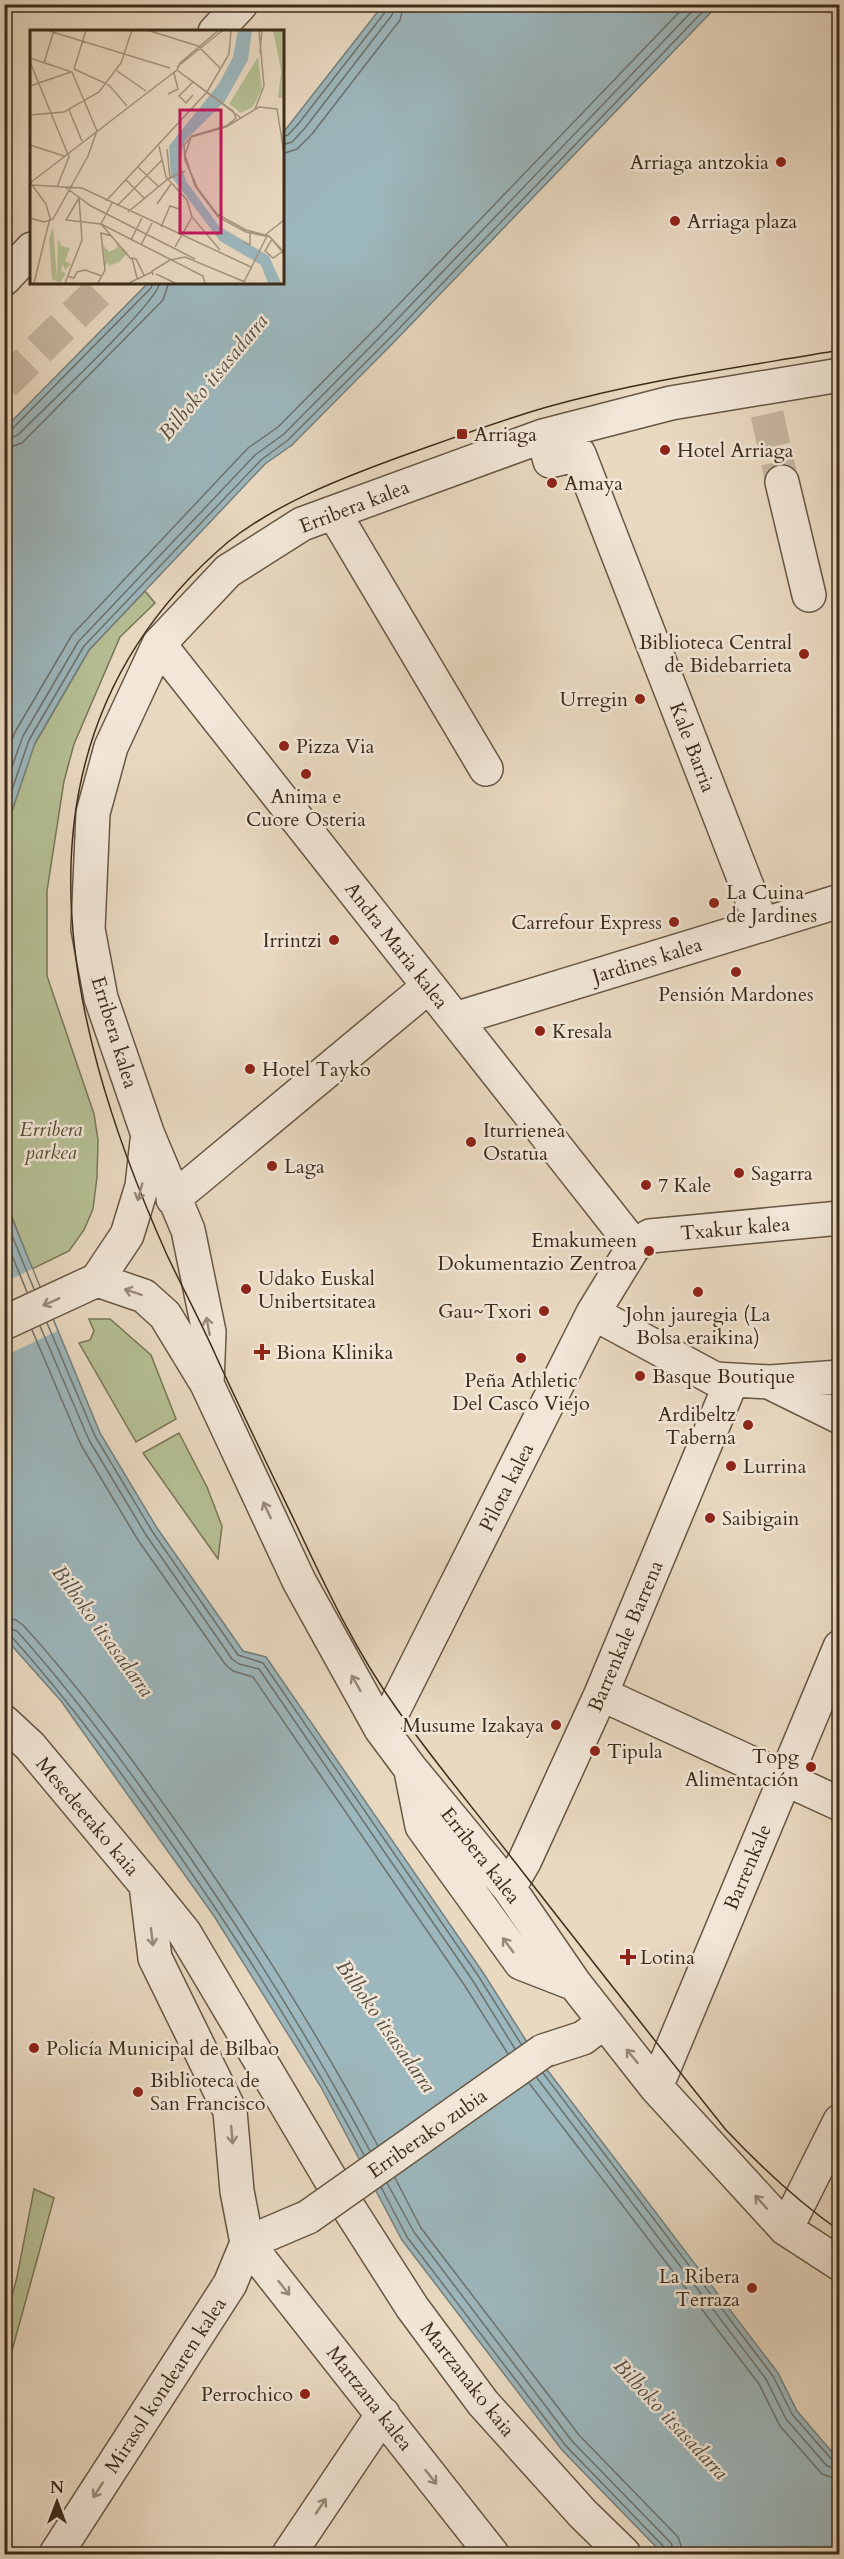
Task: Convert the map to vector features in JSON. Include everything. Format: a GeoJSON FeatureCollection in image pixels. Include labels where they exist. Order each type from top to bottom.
{"type":"FeatureCollection","features":[{"type":"Feature","properties":{"kind":"street"},"geometry":{"type":"LineString","coordinates":[[216,30],[242,4]]}},
{"type":"Feature","properties":{"kind":"street"},"geometry":{"type":"LineString","coordinates":[[4,279],[30,251]]}},
{"type":"Feature","properties":{"kind":"street","name":"Erribera kalea"},"geometry":{"type":"LineString","coordinates":[[207,1384],[209,1332],[188,1230],[148,1135],[101,998],[88,929],[93,813],[111,747],[159,644],[228,571],[302,524],[543,436],[671,403],[765,401],[840,375]]}},
{"type":"Feature","properties":{"kind":"street","name":"Kale Barria"},"geometry":{"type":"LineString","coordinates":[[543,436],[550,461],[579,454],[762,924]]}},
{"type":"Feature","properties":{"kind":"street"},"geometry":{"type":"LineString","coordinates":[[782,482],[809,595]]}},
{"type":"Feature","properties":{"kind":"street"},"geometry":{"type":"LineString","coordinates":[[334,513],[486,769]]}},
{"type":"Feature","properties":{"kind":"street","name":"Andra Maria kalea"},"geometry":{"type":"LineString","coordinates":[[159,644],[634,1246]]}},
{"type":"Feature","properties":{"kind":"street","name":"Jardines kalea"},"geometry":{"type":"LineString","coordinates":[[455,1019],[840,901]]}},
{"type":"Feature","properties":{"kind":"street"},"geometry":{"type":"LineString","coordinates":[[173,1199],[429,986]]}},
{"type":"Feature","properties":{"kind":"street","name":"Erribera kalea"},"geometry":{"type":"LineString","coordinates":[[148,1135],[142,1186],[127,1235],[97,1281],[144,1296],[165,1315],[207,1384],[299,1581],[381,1729],[410,1768],[509,1888],[575,1984],[656,2087],[786,2229],[840,2264]]}},
{"type":"Feature","properties":{"kind":"street","name":"Txakur kalea"},"geometry":{"type":"LineString","coordinates":[[634,1246],[650,1236],[840,1218]]}},
{"type":"Feature","properties":{"kind":"street","name":"Pilota kalea"},"geometry":{"type":"LineString","coordinates":[[381,1729],[399,1700],[593,1313],[634,1246]]}},
{"type":"Feature","properties":{"kind":"street"},"geometry":{"type":"LineString","coordinates":[[4,1323],[97,1281]]}},
{"type":"Feature","properties":{"kind":"street"},"geometry":{"type":"LineString","coordinates":[[593,1313],[715,1379],[770,1382],[840,1377]]}},
{"type":"Feature","properties":{"kind":"street","name":"Barrenkale Barrena"},"geometry":{"type":"LineString","coordinates":[[509,1888],[525,1860],[601,1694],[732,1380]]}},
{"type":"Feature","properties":{"kind":"street"},"geometry":{"type":"LineString","coordinates":[[770,1382],[840,1417]]}},
{"type":"Feature","properties":{"kind":"street","name":"Barrenkale"},"geometry":{"type":"LineString","coordinates":[[656,2087],[840,1647]]}},
{"type":"Feature","properties":{"kind":"street"},"geometry":{"type":"LineString","coordinates":[[601,1694],[840,1804]]}},
{"type":"Feature","properties":{"kind":"street","name":"Mesedeetako kaia"},"geometry":{"type":"LineString","coordinates":[[4,1722],[30,1746],[184,1932],[334,2186]]}},
{"type":"Feature","properties":{"kind":"street"},"geometry":{"type":"LineString","coordinates":[[410,1768],[422,1826],[521,1963],[575,1984]]}},
{"type":"Feature","properties":{"kind":"street","name":"Mesedeetako kaia"},"geometry":{"type":"LineString","coordinates":[[146,1885],[155,1958],[230,2111],[237,2191],[247,2242]]}},
{"type":"Feature","properties":{"kind":"street","name":"Erriberako zubia"},"geometry":{"type":"LineString","coordinates":[[247,2242],[308,2217],[543,2051],[583,2038],[604,2022]]}},
{"type":"Feature","properties":{"kind":"street"},"geometry":{"type":"LineString","coordinates":[[786,2229],[840,2121]]}},
{"type":"Feature","properties":{"kind":"street","name":"Martzanako kaia"},"geometry":{"type":"LineString","coordinates":[[334,2186],[412,2307],[483,2403],[583,2514],[624,2554]]}},
{"type":"Feature","properties":{"kind":"street","name":"Martzana kalea"},"geometry":{"type":"LineString","coordinates":[[247,2242],[492,2554]]}},
{"type":"Feature","properties":{"kind":"street","name":"Mirasol kondearen kalea"},"geometry":{"type":"LineString","coordinates":[[56,2554],[230,2284],[247,2242]]}},
{"type":"Feature","properties":{"kind":"street"},"geometry":{"type":"LineString","coordinates":[[289,2554],[383,2414]]}},
{"type":"Feature","properties":{"kind":"green space","name":"Erribera parkea"},"geometry":{"type":"Polygon","coordinates":[[[145,591],[155,603],[120,637],[74,744],[64,781],[47,891],[47,976],[94,1114],[98,1140],[93,1209],[84,1230],[69,1251],[32,1269],[5,1199],[5,832],[33,747],[89,650],[145,591]]]}},
{"type":"Feature","properties":{"kind":"green space"},"geometry":{"type":"Polygon","coordinates":[[[89,1319],[110,1319],[151,1355],[176,1419],[136,1442],[79,1343],[90,1340],[94,1331],[89,1319]]]}},
{"type":"Feature","properties":{"kind":"green space"},"geometry":{"type":"Polygon","coordinates":[[[179,1433],[207,1487],[222,1526],[218,1559],[143,1453],[179,1433]]]}},
{"type":"Feature","properties":{"kind":"green space"},"geometry":{"type":"Polygon","coordinates":[[[34,2189],[54,2198],[5,2376],[5,2323],[17,2277],[34,2189]]]}},
{"type":"Feature","properties":{"kind":"water","name":"Bilboko itsasadarra"},"geometry":{"type":"Polygon","coordinates":[[[383,5],[718,5],[394,342],[292,445],[265,464],[89,650],[35,743],[5,832],[5,428],[147,284],[284,284],[284,131],[383,5]]]}},
{"type":"Feature","properties":{"kind":"water","name":"Bilboko itsasadarra"},"geometry":{"type":"Polygon","coordinates":[[[4,1199],[100,1433],[157,1528],[243,1651],[266,1657],[484,1974],[532,2050],[778,2373],[797,2411],[839,2460],[839,2554],[663,2554],[562,2450],[402,2240],[321,2087],[214,1916],[61,1701],[5,1638],[4,1199]]]}},
{"type":"Feature","properties":{"kind":"pier"},"geometry":{"type":"Polygon","coordinates":[[[32,1269],[57,1331],[5,1356],[5,1282],[32,1269]]]}},
{"type":"Feature","properties":{"kind":"tunnel"},"geometry":{"type":"LineString","coordinates":[[4,384],[106,284]]}},
{"type":"Feature","properties":{"kind":"tunnel"},"geometry":{"type":"LineString","coordinates":[[767,414],[782,482]]}},
{"type":"Feature","properties":{"kind":"tram line"},"geometry":{"type":"LineString","coordinates":[[840,350],[619,389],[528,413],[351,475],[308,494],[247,528],[228,542],[155,618],[107,701],[80,788],[71,879],[78,972],[98,1067],[129,1162],[167,1255],[342,1619],[368,1665],[425,1747],[726,2130],[780,2184],[840,2231]]}},
{"type":"Feature","properties":{"kind":"place","name":"Arriaga antzokia"},"geometry":{"type":"Point","coordinates":[781,162]}},
{"type":"Feature","properties":{"kind":"place","name":"Arriaga plaza"},"geometry":{"type":"Point","coordinates":[675,221]}},
{"type":"Feature","properties":{"kind":"place","name":"Arriaga"},"geometry":{"type":"Point","coordinates":[462,434]}},
{"type":"Feature","properties":{"kind":"place","name":"Hotel Arriaga"},"geometry":{"type":"Point","coordinates":[665,450]}},
{"type":"Feature","properties":{"kind":"place","name":"Amaya"},"geometry":{"type":"Point","coordinates":[552,483]}},
{"type":"Feature","properties":{"kind":"place","name":"Biblioteca Central de Bidebarrieta"},"geometry":{"type":"Point","coordinates":[804,654]}},
{"type":"Feature","properties":{"kind":"place","name":"Urregin"},"geometry":{"type":"Point","coordinates":[640,699]}},
{"type":"Feature","properties":{"kind":"place","name":"Pizza Via"},"geometry":{"type":"Point","coordinates":[284,746]}},
{"type":"Feature","properties":{"kind":"place","name":"Anima e Cuore Osteria"},"geometry":{"type":"Point","coordinates":[306,774]}},
{"type":"Feature","properties":{"kind":"place","name":"La Cuina de Jardines"},"geometry":{"type":"Point","coordinates":[714,903]}},
{"type":"Feature","properties":{"kind":"place","name":"Carrefour Express"},"geometry":{"type":"Point","coordinates":[674,922]}},
{"type":"Feature","properties":{"kind":"place","name":"Irrintzi"},"geometry":{"type":"Point","coordinates":[334,940]}},
{"type":"Feature","properties":{"kind":"place","name":"Pensión Mardones"},"geometry":{"type":"Point","coordinates":[736,972]}},
{"type":"Feature","properties":{"kind":"place","name":"Kresala"},"geometry":{"type":"Point","coordinates":[540,1031]}},
{"type":"Feature","properties":{"kind":"place","name":"Hotel Tayko"},"geometry":{"type":"Point","coordinates":[250,1069]}},
{"type":"Feature","properties":{"kind":"place","name":"Iturrienea Ostatua"},"geometry":{"type":"Point","coordinates":[471,1142]}},
{"type":"Feature","properties":{"kind":"place","name":"Laga"},"geometry":{"type":"Point","coordinates":[272,1166]}},
{"type":"Feature","properties":{"kind":"place","name":"Sagarra"},"geometry":{"type":"Point","coordinates":[739,1173]}},
{"type":"Feature","properties":{"kind":"place","name":"7 Kale"},"geometry":{"type":"Point","coordinates":[646,1185]}},
{"type":"Feature","properties":{"kind":"place","name":"Emakumeen Dokumentazio Zentroa"},"geometry":{"type":"Point","coordinates":[649,1251]}},
{"type":"Feature","properties":{"kind":"place","name":"Udako Euskal Unibertsitatea"},"geometry":{"type":"Point","coordinates":[246,1289]}},
{"type":"Feature","properties":{"kind":"place","name":"John jauregia (La Bolsa eraikina)"},"geometry":{"type":"Point","coordinates":[698,1292]}},
{"type":"Feature","properties":{"kind":"place","name":"Gau~Txori"},"geometry":{"type":"Point","coordinates":[544,1311]}},
{"type":"Feature","properties":{"kind":"place","name":"Biona Klinika"},"geometry":{"type":"Point","coordinates":[262,1352]}},
{"type":"Feature","properties":{"kind":"place","name":"Peña Athletic Del Casco Viejo"},"geometry":{"type":"Point","coordinates":[521,1358]}},
{"type":"Feature","properties":{"kind":"place","name":"Basque Boutique"},"geometry":{"type":"Point","coordinates":[640,1376]}},
{"type":"Feature","properties":{"kind":"place","name":"Ardibeltz Taberna"},"geometry":{"type":"Point","coordinates":[748,1425]}},
{"type":"Feature","properties":{"kind":"place","name":"Lurrina"},"geometry":{"type":"Point","coordinates":[731,1466]}},
{"type":"Feature","properties":{"kind":"place","name":"Saibigain"},"geometry":{"type":"Point","coordinates":[710,1518]}},
{"type":"Feature","properties":{"kind":"place","name":"Musume Izakaya"},"geometry":{"type":"Point","coordinates":[556,1725]}},
{"type":"Feature","properties":{"kind":"place","name":"Tipula"},"geometry":{"type":"Point","coordinates":[595,1751]}},
{"type":"Feature","properties":{"kind":"place","name":"Topg Alimentación"},"geometry":{"type":"Point","coordinates":[811,1767]}},
{"type":"Feature","properties":{"kind":"place","name":"Lotina"},"geometry":{"type":"Point","coordinates":[628,1957]}},
{"type":"Feature","properties":{"kind":"place","name":"Policía Municipal de Bilbao"},"geometry":{"type":"Point","coordinates":[34,2048]}},
{"type":"Feature","properties":{"kind":"place","name":"Biblioteca de San Francisco"},"geometry":{"type":"Point","coordinates":[138,2092]}},
{"type":"Feature","properties":{"kind":"place","name":"La Ribera Terraza"},"geometry":{"type":"Point","coordinates":[752,2288]}},
{"type":"Feature","properties":{"kind":"place","name":"Perrochico"},"geometry":{"type":"Point","coordinates":[305,2394]}}]}
